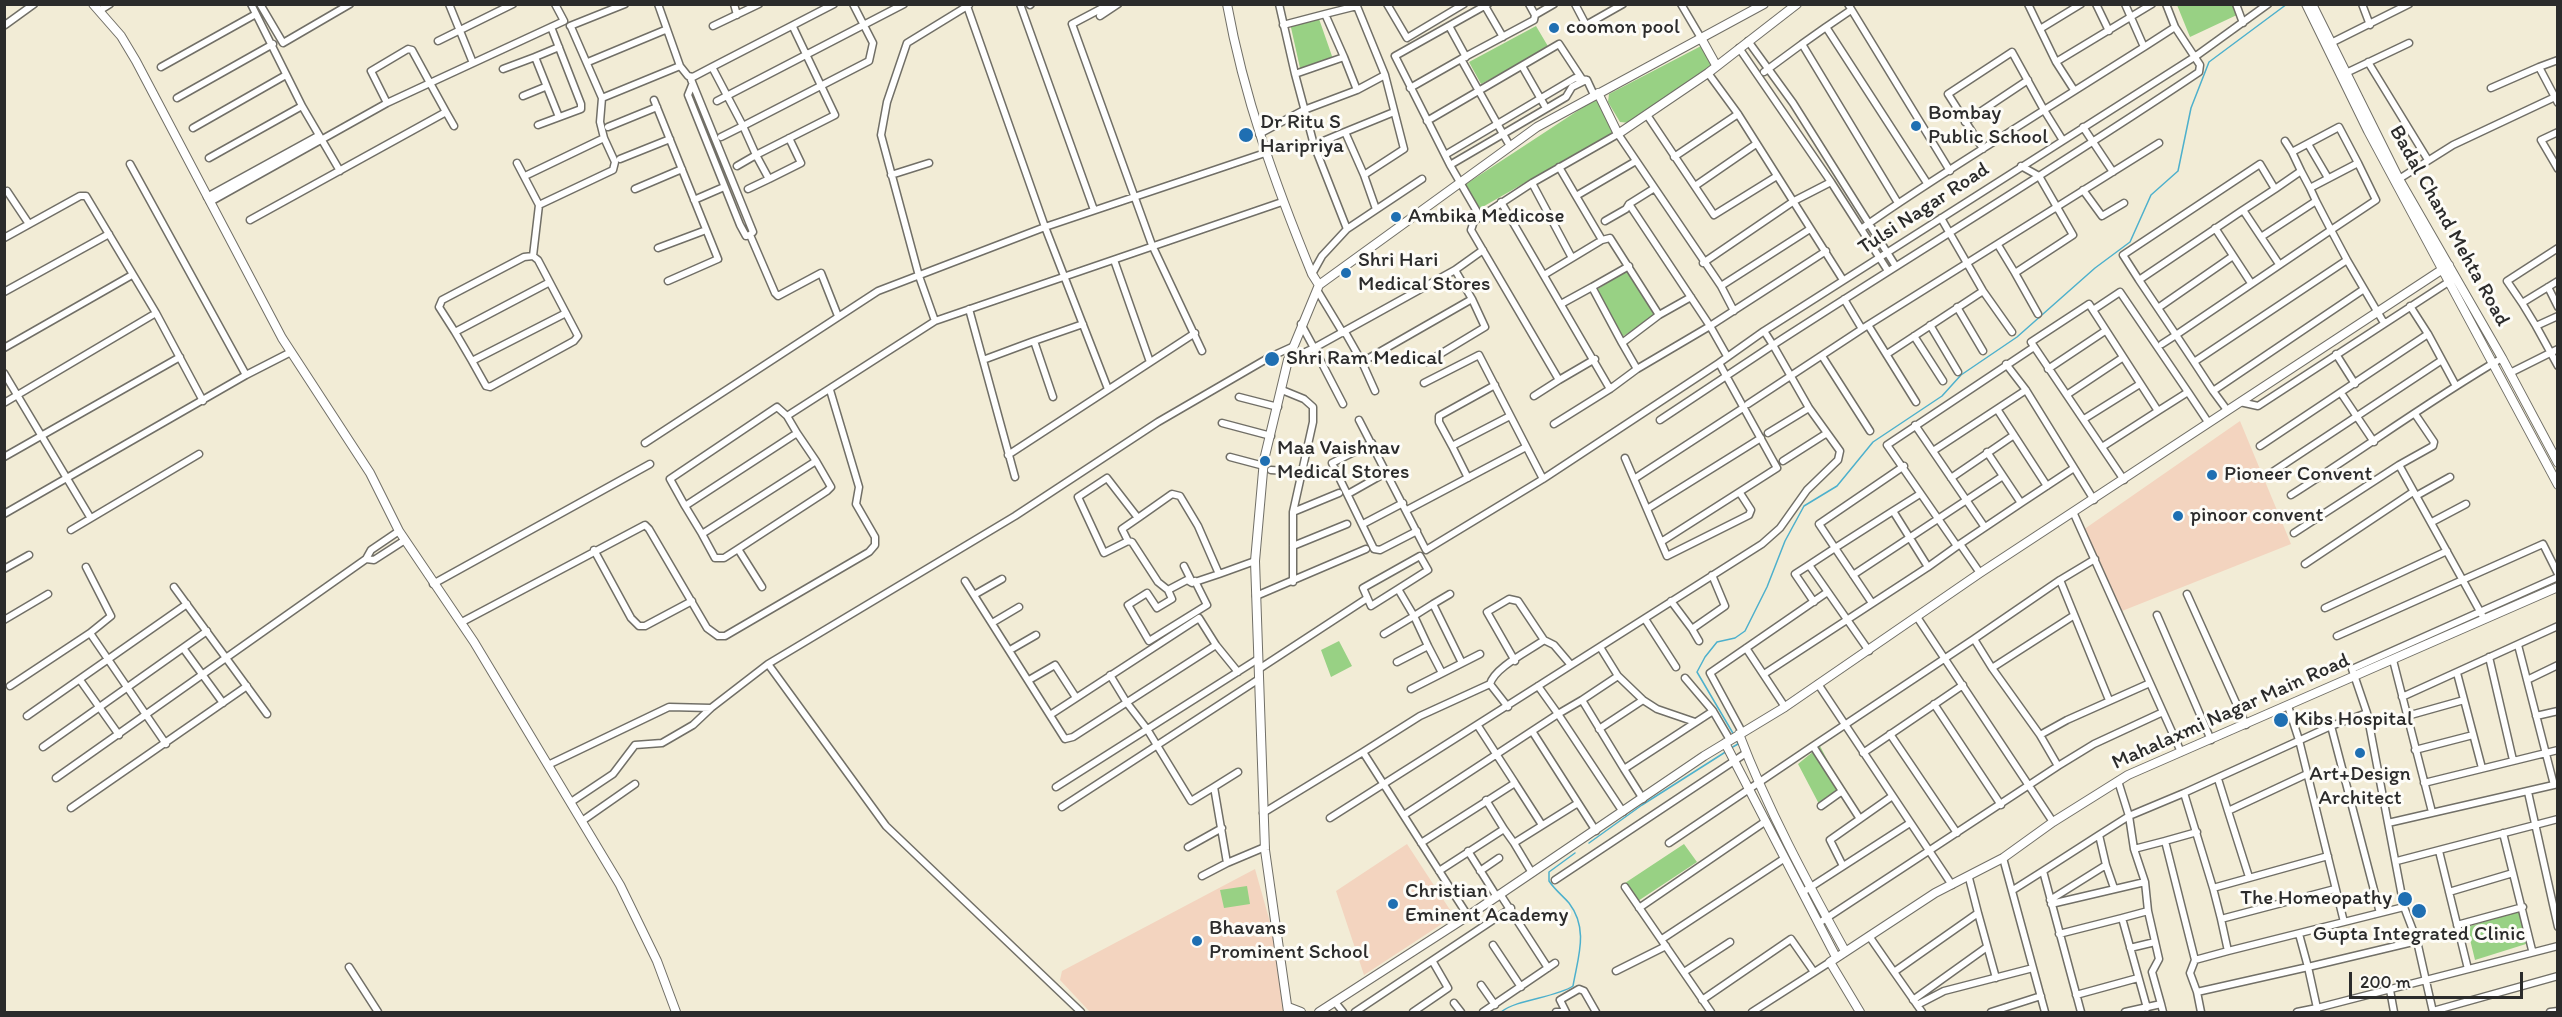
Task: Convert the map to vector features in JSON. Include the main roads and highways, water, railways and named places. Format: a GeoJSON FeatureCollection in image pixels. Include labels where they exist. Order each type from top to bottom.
{"type":"FeatureCollection","features":[{"type":"Feature","properties":{"kind":"waterway"},"geometry":{"type":"LineString","coordinates":[[1734,735],[1697,672],[1717,642],[1735,638],[1745,631],[1767,587],[1785,541],[1804,506],[1837,486],[1873,442],[1942,396],[1961,375],[2017,337],[2095,268],[2130,242],[2151,195],[2178,171],[2191,108],[2209,62],[2287,4]]}},
{"type":"Feature","properties":{"kind":"waterway"},"geometry":{"type":"LineString","coordinates":[[1731,748],[1738,744],[1736,740]]}},
{"type":"Feature","properties":{"kind":"waterway"},"geometry":{"type":"LineString","coordinates":[[1589,843],[1642,805],[1727,751]]}},
{"type":"Feature","properties":{"kind":"waterway"},"geometry":{"type":"LineString","coordinates":[[1501,1012],[1516,1004],[1573,986],[1579,954],[1579,923],[1569,903],[1549,881],[1549,872],[1575,853]]}},
{"type":"Feature","properties":{"kind":"place","name":"coomon pool"},"geometry":{"type":"Point","coordinates":[1554,28]}},
{"type":"Feature","properties":{"kind":"place","name":"Bombay Public School"},"geometry":{"type":"Point","coordinates":[1916,126]}},
{"type":"Feature","properties":{"kind":"place","name":"Dr Ritu S Haripriya"},"geometry":{"type":"Point","coordinates":[1246,135]}},
{"type":"Feature","properties":{"kind":"place","name":"Ambika Medicose"},"geometry":{"type":"Point","coordinates":[1396,217]}},
{"type":"Feature","properties":{"kind":"place","name":"Shri Hari Medical Stores"},"geometry":{"type":"Point","coordinates":[1346,273]}},
{"type":"Feature","properties":{"kind":"place","name":"Shri Ram Medical"},"geometry":{"type":"Point","coordinates":[1272,359]}},
{"type":"Feature","properties":{"kind":"place","name":"Maa Vaishnav Medical Stores"},"geometry":{"type":"Point","coordinates":[1265,461]}},
{"type":"Feature","properties":{"kind":"place","name":"Pioneer Convent"},"geometry":{"type":"Point","coordinates":[2212,475]}},
{"type":"Feature","properties":{"kind":"place","name":"pinoor convent"},"geometry":{"type":"Point","coordinates":[2178,516]}},
{"type":"Feature","properties":{"kind":"place","name":"Kibs Hospital"},"geometry":{"type":"Point","coordinates":[2281,720]}},
{"type":"Feature","properties":{"kind":"place","name":"Art+Design Architect"},"geometry":{"type":"Point","coordinates":[2360,753]}},
{"type":"Feature","properties":{"kind":"place","name":"The Homeopathy"},"geometry":{"type":"Point","coordinates":[2405,899]}},
{"type":"Feature","properties":{"kind":"place","name":"Christian Eminent Academy"},"geometry":{"type":"Point","coordinates":[1393,904]}},
{"type":"Feature","properties":{"kind":"place","name":"Gupta Integrated Clinic"},"geometry":{"type":"Point","coordinates":[2419,911]}},
{"type":"Feature","properties":{"kind":"place","name":"Bhavans Prominent School"},"geometry":{"type":"Point","coordinates":[1197,941]}}]}
